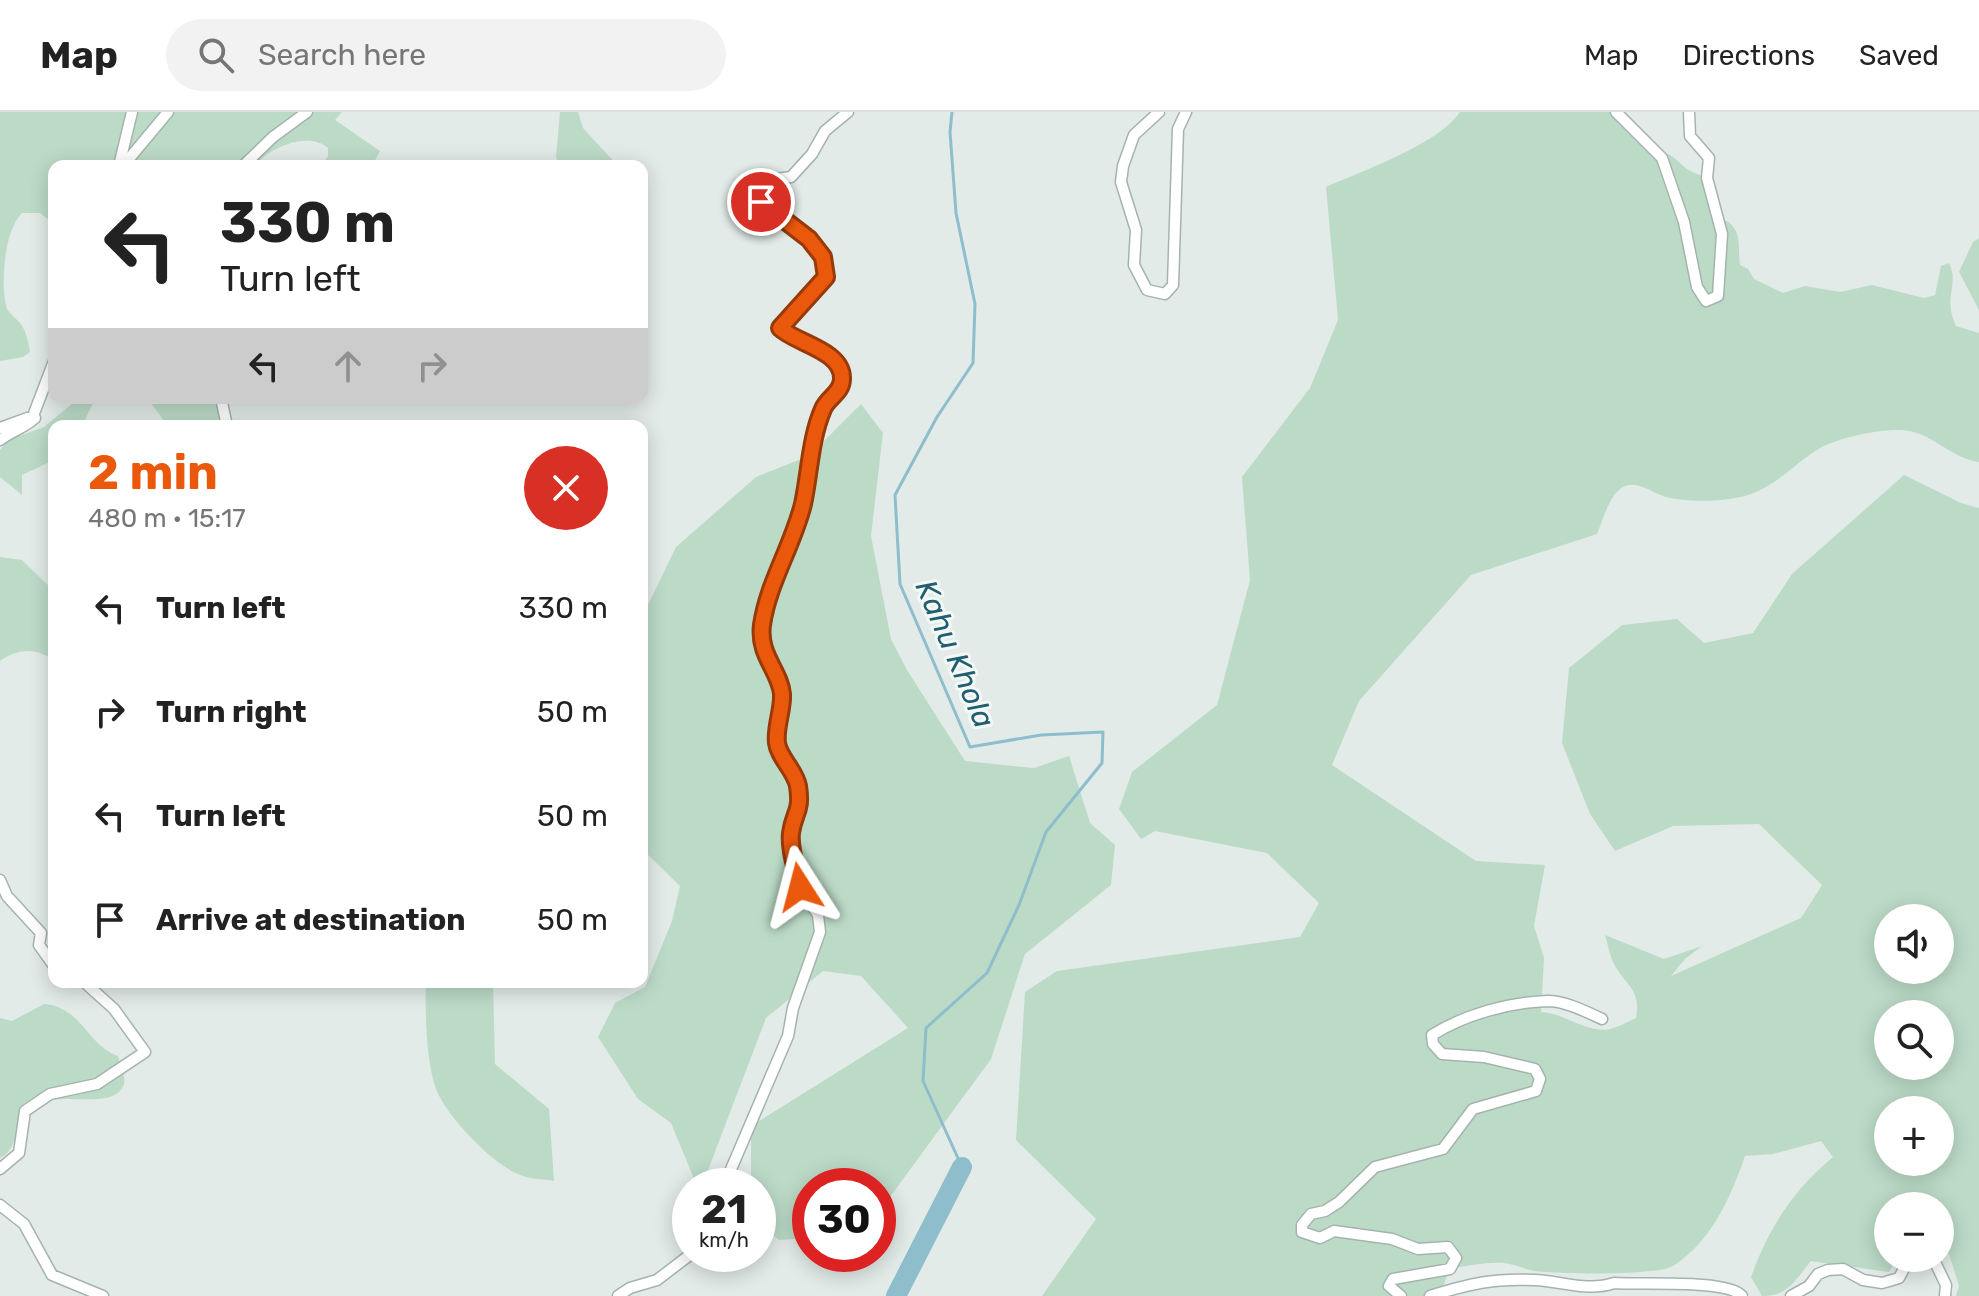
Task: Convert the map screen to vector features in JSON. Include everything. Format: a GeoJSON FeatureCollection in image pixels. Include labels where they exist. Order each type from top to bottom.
{"type":"FeatureCollection","features":[{"type":"Feature","properties":{"kind":"street"},"geometry":{"type":"LineString","coordinates":[[122,160],[132,112]]}},
{"type":"Feature","properties":{"kind":"street"},"geometry":{"type":"LineString","coordinates":[[126,160],[168,112]]}},
{"type":"Feature","properties":{"kind":"street"},"geometry":{"type":"LineString","coordinates":[[249,160],[273,137],[307,112]]}},
{"type":"Feature","properties":{"kind":"street"},"geometry":{"type":"LineString","coordinates":[[732,1168],[788,1036],[793,1008],[820,932],[818,915],[800,887],[791,834],[801,806],[797,781],[777,744],[782,692],[764,653],[762,626],[802,505],[809,456],[824,405],[836,395],[842,380],[839,366],[822,350],[805,340],[791,338],[780,328],[826,277],[823,257],[809,239],[761,202],[761,192],[762,184],[769,180],[791,177],[812,154],[825,131],[848,112]]}},
{"type":"Feature","properties":{"kind":"street"},"geometry":{"type":"LineString","coordinates":[[1159,112],[1134,135],[1121,182],[1136,230],[1134,265],[1147,290],[1165,294],[1173,285],[1178,129],[1186,112]]}},
{"type":"Feature","properties":{"kind":"street"},"geometry":{"type":"LineString","coordinates":[[1616,112],[1662,158],[1684,222],[1697,287],[1706,301],[1718,296],[1722,234],[1707,178],[1709,158],[1690,136],[1689,112]]}},
{"type":"Feature","properties":{"kind":"street"},"geometry":{"type":"LineString","coordinates":[[0,428],[33,416],[48,377]]}},
{"type":"Feature","properties":{"kind":"street"},"geometry":{"type":"LineString","coordinates":[[0,440],[12,430],[24,428],[32,421],[40,413],[38,403]]}},
{"type":"Feature","properties":{"kind":"street"},"geometry":{"type":"LineString","coordinates":[[0,880],[7,896],[41,933],[39,945],[48,958]]}},
{"type":"Feature","properties":{"kind":"street"},"geometry":{"type":"LineString","coordinates":[[0,1169],[19,1153],[25,1111],[50,1094],[97,1084],[145,1052],[114,1009],[91,988]]}},
{"type":"Feature","properties":{"kind":"street"},"geometry":{"type":"LineString","coordinates":[[1401,1296],[1389,1286],[1393,1279],[1450,1269],[1456,1258],[1448,1247],[1418,1249],[1392,1239],[1351,1232],[1334,1231],[1320,1238],[1302,1232],[1302,1225],[1311,1214],[1325,1211],[1339,1202],[1375,1167],[1443,1149],[1473,1109],[1536,1091],[1540,1079],[1535,1069],[1515,1063],[1442,1054],[1433,1044],[1432,1035],[1497,1008],[1549,1001],[1602,1019]]}},
{"type":"Feature","properties":{"kind":"street"},"geometry":{"type":"LineString","coordinates":[[0,1205],[24,1224],[52,1275],[102,1296]]}},
{"type":"Feature","properties":{"kind":"street"},"geometry":{"type":"LineString","coordinates":[[618,1296],[630,1288],[657,1280],[672,1269]]}},
{"type":"Feature","properties":{"kind":"street"},"geometry":{"type":"LineString","coordinates":[[1791,1296],[1809,1286],[1818,1274],[1828,1270],[1843,1269],[1863,1280],[1882,1283],[1899,1278],[1902,1272]]}},
{"type":"Feature","properties":{"kind":"street"},"geometry":{"type":"LineString","coordinates":[[1940,1272],[1946,1285],[1945,1296]]}},
{"type":"Feature","properties":{"kind":"street"},"geometry":{"type":"LineString","coordinates":[[1430,1296],[1480,1281],[1537,1280],[1600,1288],[1614,1283],[1715,1285],[1738,1291],[1742,1296]]}},
{"type":"Feature","properties":{"kind":"green space"},"geometry":{"type":"Polygon","coordinates":[[[0,112],[342,112],[335,120],[380,151],[375,160],[325,160],[328,148],[320,143],[300,141],[279,147],[260,160],[48,160],[48,219],[40,213],[22,213],[11,232],[5,259],[7,309],[24,330],[30,352],[23,357],[0,361],[0,112]]]}},
{"type":"Feature","properties":{"kind":"green space"},"geometry":{"type":"Polygon","coordinates":[[[560,112],[578,112],[583,128],[612,160],[557,160],[560,112]]]}},
{"type":"Feature","properties":{"kind":"green space"},"geometry":{"type":"Polygon","coordinates":[[[1460,112],[1617,112],[1657,153],[1670,155],[1687,169],[1707,178],[1708,206],[1714,215],[1729,223],[1736,232],[1740,265],[1748,269],[1754,279],[1783,293],[1805,286],[1840,292],[1872,285],[1924,298],[1935,295],[1941,266],[1949,263],[1953,278],[1952,316],[1956,326],[1979,333],[1979,462],[1912,431],[1893,430],[1851,437],[1824,446],[1769,486],[1739,497],[1682,500],[1638,485],[1623,487],[1610,502],[1597,534],[1471,575],[1359,701],[1332,765],[1476,861],[1545,865],[1534,926],[1544,958],[1541,1012],[1597,1029],[1617,1027],[1636,1018],[1637,1001],[1613,962],[1605,935],[1664,959],[1702,946],[1685,959],[1671,976],[1801,918],[1822,885],[1759,824],[1673,826],[1615,851],[1590,814],[1562,743],[1569,668],[1622,625],[1677,619],[1704,643],[1753,633],[1792,574],[1904,475],[1961,503],[1979,508],[1979,1296],[1956,1296],[1959,1286],[1954,1270],[1954,1192],[1874,1192],[1874,1270],[1811,1261],[1785,1290],[1762,1296],[1751,1277],[1783,1211],[1805,1183],[1833,1157],[1821,1141],[1773,1154],[1745,1156],[1726,1202],[1709,1231],[1686,1256],[1663,1269],[1628,1273],[1563,1273],[1534,1271],[1504,1263],[1483,1264],[1450,1269],[1439,1296],[1042,1296],[1096,1219],[1016,1140],[1025,992],[1057,971],[1300,937],[1319,903],[1267,853],[1155,831],[1141,839],[1119,809],[1132,772],[1217,705],[1250,580],[1242,477],[1310,388],[1338,320],[1326,187],[1399,156],[1435,135],[1460,112]]]}},
{"type":"Feature","properties":{"kind":"green space"},"geometry":{"type":"Polygon","coordinates":[[[1979,238],[1979,310],[1959,272],[1973,242],[1979,238]]]}},
{"type":"Feature","properties":{"kind":"green space"},"geometry":{"type":"Polygon","coordinates":[[[72,404],[93,404],[85,420],[52,420],[72,404]]]}},
{"type":"Feature","properties":{"kind":"green space"},"geometry":{"type":"Polygon","coordinates":[[[152,404],[221,404],[222,420],[164,420],[152,404]]]}},
{"type":"Feature","properties":{"kind":"green space"},"geometry":{"type":"Polygon","coordinates":[[[861,404],[883,433],[871,536],[891,639],[907,670],[965,761],[1034,768],[1069,756],[1090,823],[1115,845],[1111,885],[1025,954],[991,1059],[896,1189],[896,1168],[792,1168],[792,1239],[779,1240],[776,1237],[776,1168],[751,1168],[751,1126],[908,1028],[861,976],[823,971],[766,1018],[709,1168],[690,1168],[671,1123],[638,1099],[598,1037],[615,1003],[648,988],[648,980],[672,921],[680,886],[648,855],[648,605],[676,547],[756,477],[809,456],[861,404]]]}},
{"type":"Feature","properties":{"kind":"green space"},"geometry":{"type":"Polygon","coordinates":[[[48,424],[48,463],[22,475],[22,495],[0,477],[0,450],[8,440],[48,424]]]}},
{"type":"Feature","properties":{"kind":"green space"},"geometry":{"type":"Polygon","coordinates":[[[0,557],[22,560],[48,585],[48,657],[27,651],[0,661],[0,557]]]}},
{"type":"Feature","properties":{"kind":"green space"},"geometry":{"type":"Polygon","coordinates":[[[426,988],[493,988],[495,1064],[549,1109],[554,1181],[526,1177],[507,1168],[482,1149],[458,1123],[435,1086],[426,1021],[426,988]]]}},
{"type":"Feature","properties":{"kind":"green space"},"geometry":{"type":"Polygon","coordinates":[[[44,1004],[67,1012],[98,1043],[118,1056],[124,1084],[119,1092],[103,1099],[59,1099],[39,1104],[24,1117],[11,1148],[0,1158],[0,1018],[12,1021],[44,1004]]]}},
{"type":"Feature","properties":{"kind":"waterway","name":"Kahu Khola"},"geometry":{"type":"LineString","coordinates":[[952,112],[950,132],[956,213],[975,304],[973,363],[937,417],[895,495],[900,584],[970,747],[1041,735],[1103,732],[1102,763],[1046,832],[1019,905],[987,973],[926,1028],[923,1081],[962,1167]]}},
{"type":"Feature","properties":{"kind":"waterway"},"geometry":{"type":"LineString","coordinates":[[896,1296],[962,1167]]}},
{"type":"Feature","properties":{"kind":"route"},"geometry":{"type":"LineString","coordinates":[[761,202],[809,239],[823,257],[826,277],[780,328],[791,338],[805,340],[822,350],[839,366],[842,380],[836,395],[824,405],[809,456],[802,505],[762,626],[764,653],[782,692],[777,744],[797,781],[801,806],[791,834],[800,887]]}}]}
